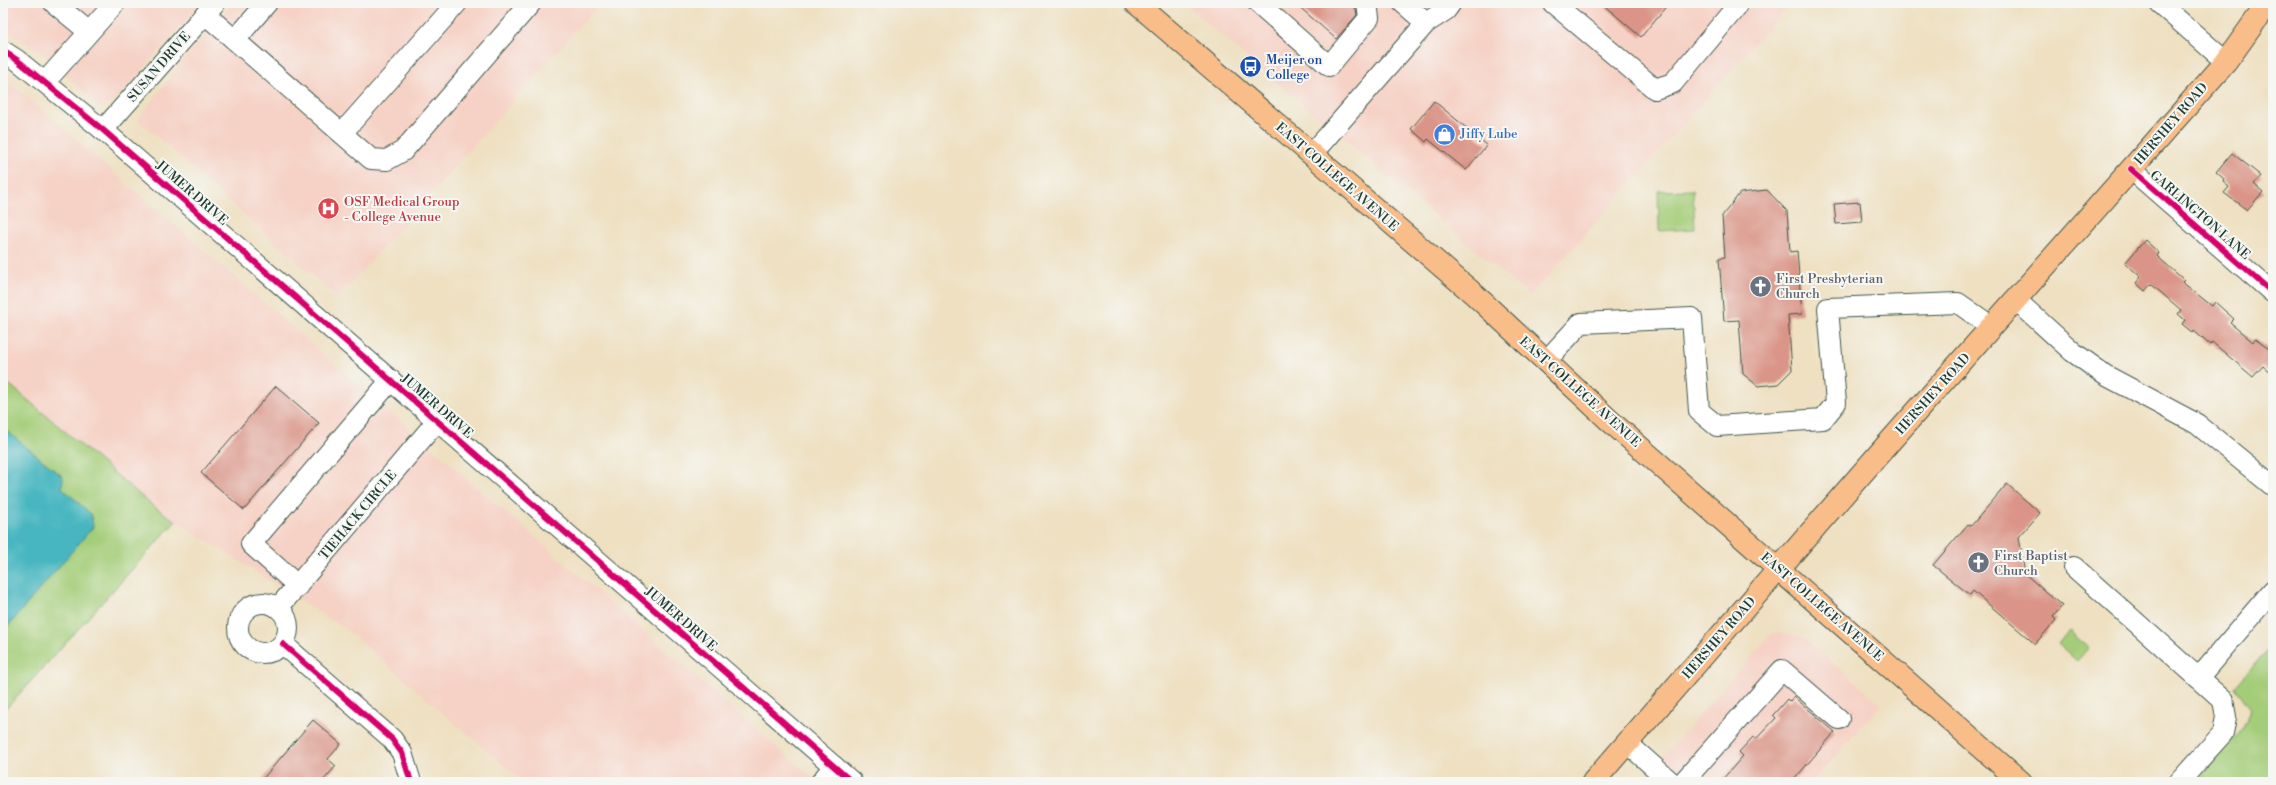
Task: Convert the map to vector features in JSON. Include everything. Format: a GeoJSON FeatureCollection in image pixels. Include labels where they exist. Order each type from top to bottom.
{"type":"FeatureCollection","features":[{"type":"Feature","properties":{"kind":"main road","name":"EAST COLLEGE AVENUE"},"geometry":{"type":"LineString","coordinates":[[1136,3],[1468,290],[1779,569],[2021,782]]}},
{"type":"Feature","properties":{"kind":"main road","name":"HERSHEY ROAD"},"geometry":{"type":"LineString","coordinates":[[1593,782],[2226,62],[2268,3]]}},
{"type":"Feature","properties":{"kind":"street"},"geometry":{"type":"LineString","coordinates":[[54,3],[89,32]]}},
{"type":"Feature","properties":{"kind":"street"},"geometry":{"type":"LineString","coordinates":[[45,82],[115,3]]}},
{"type":"Feature","properties":{"kind":"street"},"geometry":{"type":"LineString","coordinates":[[235,40],[267,3]]}},
{"type":"Feature","properties":{"kind":"street"},"geometry":{"type":"LineString","coordinates":[[342,134],[457,3]]}},
{"type":"Feature","properties":{"kind":"street"},"geometry":{"type":"LineString","coordinates":[[210,8],[235,40],[371,159],[387,160],[403,151],[530,3]]}},
{"type":"Feature","properties":{"kind":"street"},"geometry":{"type":"LineString","coordinates":[[1403,3],[1426,23]]}},
{"type":"Feature","properties":{"kind":"street"},"geometry":{"type":"LineString","coordinates":[[1312,154],[1426,23],[1446,10],[1451,3]]}},
{"type":"Feature","properties":{"kind":"street"},"geometry":{"type":"LineString","coordinates":[[1553,3],[1655,89],[1673,83],[1737,6],[1737,3]]}},
{"type":"Feature","properties":{"kind":"street"},"geometry":{"type":"LineString","coordinates":[[2159,3],[2226,62]]}},
{"type":"Feature","properties":{"kind":"street"},"geometry":{"type":"LineString","coordinates":[[1267,6],[1329,66],[1368,10]]}},
{"type":"Feature","properties":{"kind":"street","name":"SUSAN DRIVE"},"geometry":{"type":"LineString","coordinates":[[103,130],[210,8]]}},
{"type":"Feature","properties":{"kind":"street","name":"JUMER DRIVE"},"geometry":{"type":"LineString","coordinates":[[3,51],[45,82],[103,130],[852,782]]}},
{"type":"Feature","properties":{"kind":"street","name":"GARLINGTON LANE"},"geometry":{"type":"LineString","coordinates":[[2131,169],[2273,293]]}},
{"type":"Feature","properties":{"kind":"street"},"geometry":{"type":"LineString","coordinates":[[2016,300],[2073,352],[2105,375],[2197,424],[2273,486]]}},
{"type":"Feature","properties":{"kind":"street"},"geometry":{"type":"LineString","coordinates":[[1546,361],[1581,324],[1692,318],[1698,411],[1717,426],[1823,419],[1836,403],[1828,308],[1958,303],[1992,327]]}},
{"type":"Feature","properties":{"kind":"street"},"geometry":{"type":"LineString","coordinates":[[298,586],[251,544],[391,380]]}},
{"type":"Feature","properties":{"kind":"street","name":"TIEHACK CIRCLE"},"geometry":{"type":"LineString","coordinates":[[278,608],[437,421]]}},
{"type":"Feature","properties":{"kind":"street"},"geometry":{"type":"LineString","coordinates":[[2074,568],[2223,700],[2226,717],[2223,733],[2179,782]]}},
{"type":"Feature","properties":{"kind":"street"},"geometry":{"type":"LineString","coordinates":[[2198,678],[2273,590]]}},
{"type":"Feature","properties":{"kind":"street"},"geometry":{"type":"LineString","coordinates":[[267,604],[278,608],[287,621],[287,637],[283,644],[273,651],[261,653],[246,646],[238,632],[242,616],[254,605],[267,604]]}},
{"type":"Feature","properties":{"kind":"street"},"geometry":{"type":"LineString","coordinates":[[283,644],[392,739],[402,753],[411,782]]}},
{"type":"Feature","properties":{"kind":"street"},"geometry":{"type":"LineString","coordinates":[[1683,782],[1782,670],[1839,719]]}},
{"type":"Feature","properties":{"kind":"street"},"geometry":{"type":"LineString","coordinates":[[1627,743],[1670,782]]}},
{"type":"Feature","properties":{"kind":"street"},"geometry":{"type":"LineString","coordinates":[[821,782],[834,766]]}},
{"type":"Feature","properties":{"kind":"shaded area"},"geometry":{"type":"Polygon","coordinates":[[[3,3],[201,3],[113,103],[98,105],[44,55],[3,28],[3,3]]]}},
{"type":"Feature","properties":{"kind":"shaded area","name":"OSF Medical Group - College Avenue"},"geometry":{"type":"Polygon","coordinates":[[[232,3],[600,3],[338,298],[138,120],[183,60],[232,3]]]}},
{"type":"Feature","properties":{"kind":"shaded area"},"geometry":{"type":"Polygon","coordinates":[[[1183,3],[1791,3],[1530,296],[1183,3]]]}},
{"type":"Feature","properties":{"kind":"shaded area"},"geometry":{"type":"Polygon","coordinates":[[[3,77],[817,782],[523,782],[347,630],[153,506],[3,379],[3,77]]]}},
{"type":"Feature","properties":{"kind":"shaded area"},"geometry":{"type":"Polygon","coordinates":[[[1772,633],[1802,636],[1881,704],[1813,782],[1640,782],[1772,633]]]}},
{"type":"Feature","properties":{"kind":"green space"},"geometry":{"type":"Polygon","coordinates":[[[1693,190],[1695,229],[1659,231],[1658,191],[1693,190]]]}},
{"type":"Feature","properties":{"kind":"green space"},"geometry":{"type":"Polygon","coordinates":[[[3,379],[153,506],[176,521],[3,712],[3,632],[93,526],[91,514],[62,488],[63,477],[3,428],[3,379]]]}},
{"type":"Feature","properties":{"kind":"green space"},"geometry":{"type":"Polygon","coordinates":[[[2069,630],[2089,647],[2077,661],[2058,644],[2069,630]]]}},
{"type":"Feature","properties":{"kind":"green space"},"geometry":{"type":"Polygon","coordinates":[[[2273,643],[2273,782],[2197,782],[2241,730],[2251,709],[2235,687],[2273,643]]]}},
{"type":"Feature","properties":{"kind":"water"},"geometry":{"type":"Polygon","coordinates":[[[3,428],[63,477],[62,488],[91,514],[93,527],[3,632],[3,428]]]}},
{"type":"Feature","properties":{"kind":"building"},"geometry":{"type":"Polygon","coordinates":[[[1295,3],[1350,3],[1356,9],[1357,15],[1336,39],[1295,3]]]}},
{"type":"Feature","properties":{"kind":"building"},"geometry":{"type":"Polygon","coordinates":[[[1601,3],[1669,3],[1641,37],[1601,3]]]}},
{"type":"Feature","properties":{"kind":"building","name":"Jiffy Lube"},"geometry":{"type":"Polygon","coordinates":[[[1434,101],[1487,145],[1466,170],[1428,139],[1426,142],[1411,129],[1434,101]]]}},
{"type":"Feature","properties":{"kind":"building"},"geometry":{"type":"Polygon","coordinates":[[[2232,153],[2261,176],[2254,184],[2263,192],[2247,210],[2224,193],[2229,187],[2223,182],[2224,179],[2216,172],[2232,153]]]}},
{"type":"Feature","properties":{"kind":"building","name":"First Presbyterian Church"},"geometry":{"type":"Polygon","coordinates":[[[1767,190],[1787,211],[1790,252],[1797,251],[1802,314],[1788,315],[1792,370],[1778,384],[1758,386],[1743,374],[1739,320],[1724,321],[1719,258],[1725,257],[1722,216],[1740,193],[1767,190]]]}},
{"type":"Feature","properties":{"kind":"building"},"geometry":{"type":"Polygon","coordinates":[[[1860,202],[1862,222],[1836,224],[1834,204],[1860,202]]]}},
{"type":"Feature","properties":{"kind":"building"},"geometry":{"type":"Polygon","coordinates":[[[2145,240],[2159,253],[2157,256],[2184,280],[2182,282],[2212,306],[2215,302],[2234,319],[2230,323],[2253,342],[2255,339],[2273,352],[2273,375],[2263,366],[2253,377],[2212,342],[2210,345],[2194,331],[2193,333],[2182,324],[2185,320],[2178,314],[2181,310],[2151,284],[2145,291],[2136,283],[2141,277],[2125,263],[2145,240]]]}},
{"type":"Feature","properties":{"kind":"building"},"geometry":{"type":"Polygon","coordinates":[[[276,386],[319,423],[244,510],[201,473],[276,386]]]}},
{"type":"Feature","properties":{"kind":"building","name":"First Baptist Church"},"geometry":{"type":"Polygon","coordinates":[[[2007,484],[2040,513],[2019,537],[2025,574],[2062,606],[2053,617],[2056,620],[2035,644],[1973,591],[1970,595],[1933,565],[1968,524],[1971,526],[2007,484]]]}},
{"type":"Feature","properties":{"kind":"building"},"geometry":{"type":"Polygon","coordinates":[[[1794,697],[1835,732],[1792,782],[1720,782],[1743,756],[1739,752],[1753,737],[1756,739],[1776,718],[1773,715],[1787,699],[1790,702],[1794,697]]]}},
{"type":"Feature","properties":{"kind":"building"},"geometry":{"type":"Polygon","coordinates":[[[313,720],[341,744],[328,759],[336,766],[322,782],[260,782],[313,720]]]}},
{"type":"Feature","properties":{"kind":"cycle path"},"geometry":{"type":"LineString","coordinates":[[3,51],[17,60],[103,130],[852,782]]}},
{"type":"Feature","properties":{"kind":"cycle path"},"geometry":{"type":"LineString","coordinates":[[2131,169],[2273,293]]}},
{"type":"Feature","properties":{"kind":"cycle path"},"geometry":{"type":"LineString","coordinates":[[283,644],[392,739],[402,753],[411,782]]}},
{"type":"Feature","properties":{"kind":"place","name":"Meijer on College"},"geometry":{"type":"Point","coordinates":[1250,67]}},
{"type":"Feature","properties":{"kind":"place","name":"Jiffy Lube"},"geometry":{"type":"Point","coordinates":[1445,134]}},
{"type":"Feature","properties":{"kind":"place","name":"OSF Medical Group - College Avenue"},"geometry":{"type":"Point","coordinates":[328,209]}},
{"type":"Feature","properties":{"kind":"place","name":"First Presbyterian Church"},"geometry":{"type":"Point","coordinates":[1760,286]}},
{"type":"Feature","properties":{"kind":"place","name":"First Baptist Church"},"geometry":{"type":"Point","coordinates":[1978,563]}}]}
